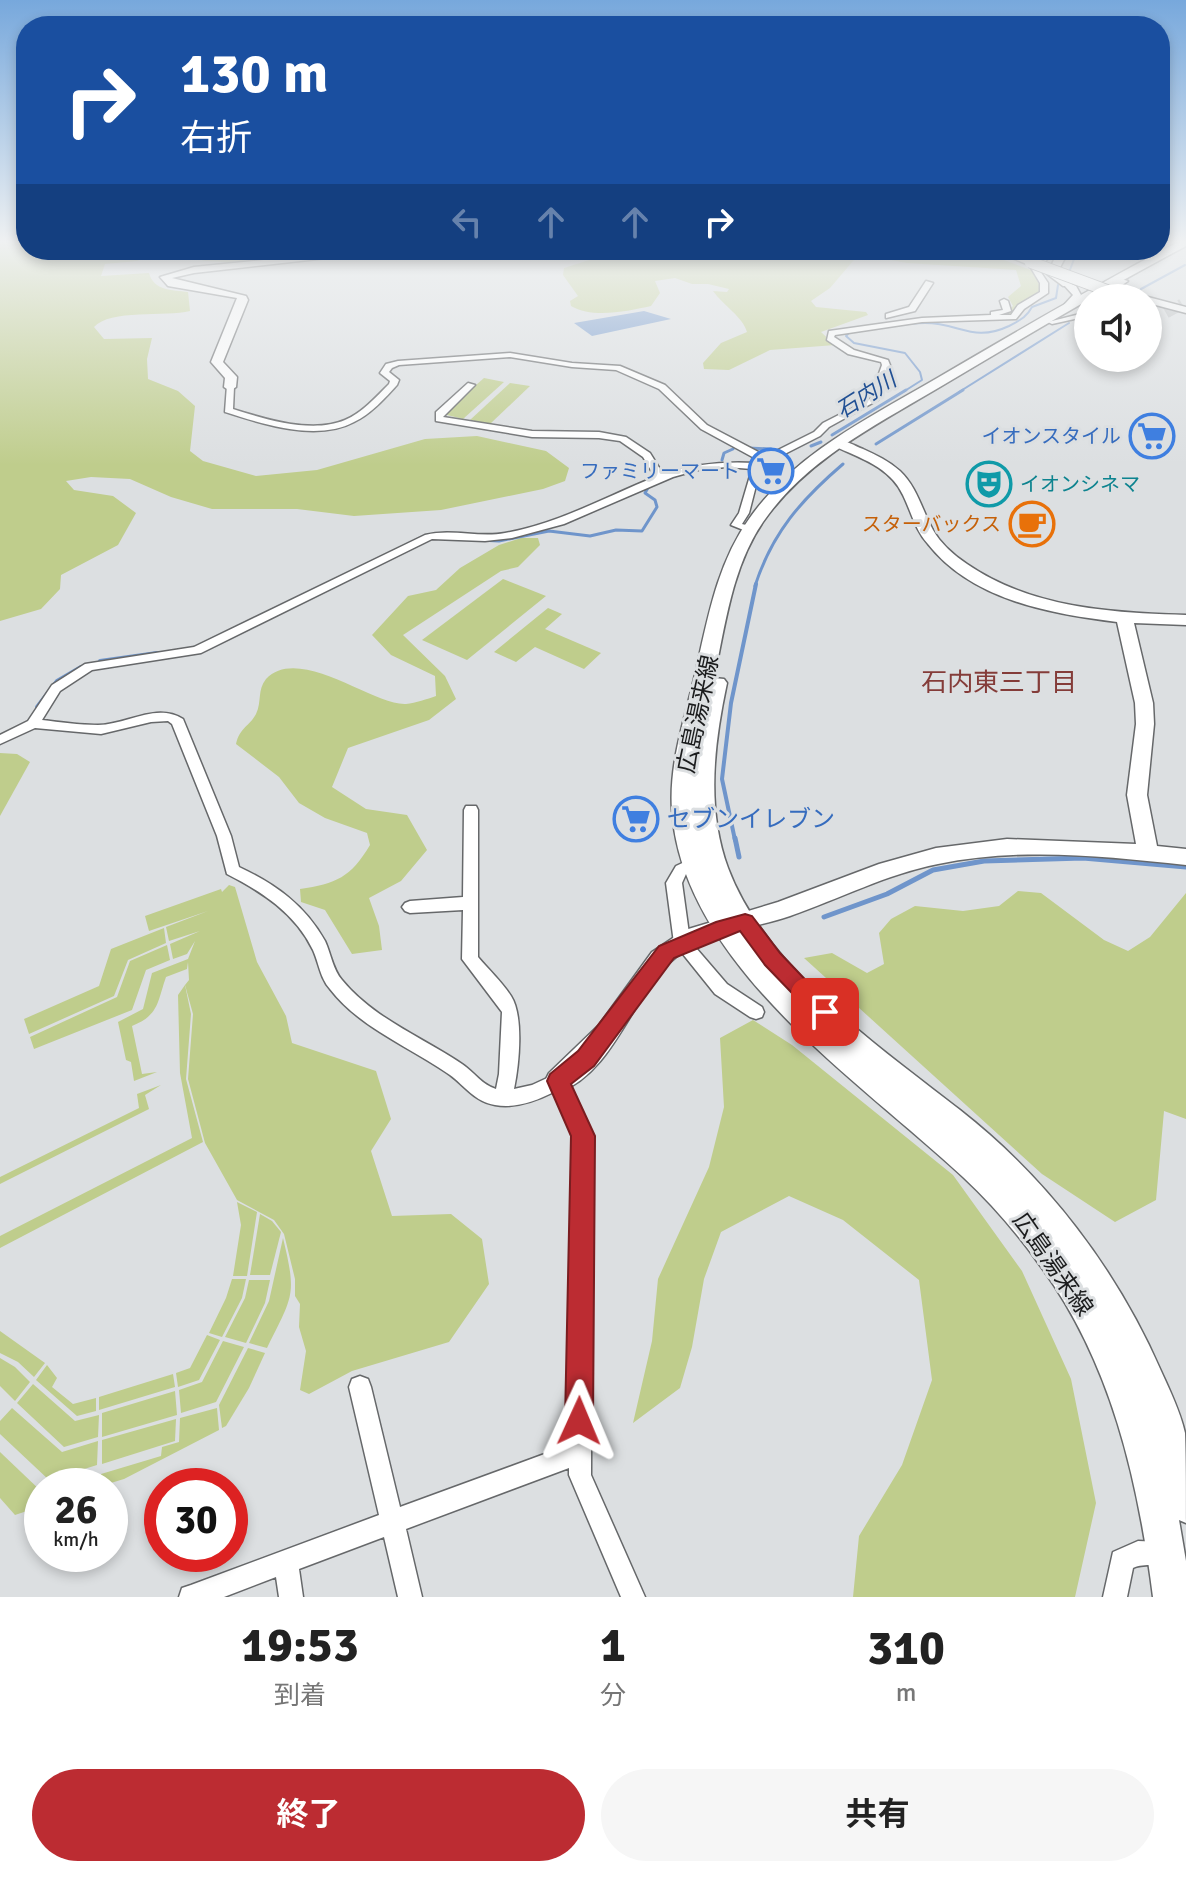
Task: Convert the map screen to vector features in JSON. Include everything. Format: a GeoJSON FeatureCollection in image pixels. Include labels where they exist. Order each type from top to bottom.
{"type":"FeatureCollection","features":[{"type":"Feature","properties":{"kind":"main road","name":"広島湯来線"},"geometry":{"type":"LineString","coordinates":[[1057,316],[834,441],[783,501],[750,552],[735,604],[714,696],[704,774],[705,817],[734,925],[888,1069],[987,1151],[1060,1232],[1116,1317],[1151,1389],[1186,1505]]}},
{"type":"Feature","properties":{"kind":"main road","name":"広島湯来線"},"geometry":{"type":"LineString","coordinates":[[1057,316],[834,441],[789,482],[750,529],[727,584],[687,754],[684,818],[693,864],[802,1017],[965,1157],[1020,1214],[1057,1262],[1095,1323],[1126,1389],[1153,1481],[1172,1597]]}},
{"type":"Feature","properties":{"kind":"street"},"geometry":{"type":"LineString","coordinates":[[236,316],[217,362],[231,377],[226,404],[228,410],[234,412],[278,424],[333,426],[355,418],[393,385],[395,380],[384,373],[389,366],[510,355],[572,365],[606,365],[662,387],[704,427],[761,463]]}},
{"type":"Feature","properties":{"kind":"street"},"geometry":{"type":"LineString","coordinates":[[889,316],[847,326],[830,338],[851,352],[880,357],[886,365],[874,400],[826,425],[834,441],[883,466],[901,479],[928,536],[946,555],[970,572],[1007,591],[1083,614],[1125,619],[1186,620]]}},
{"type":"Feature","properties":{"kind":"street"},"geometry":{"type":"LineString","coordinates":[[836,332],[975,316]]}},
{"type":"Feature","properties":{"kind":"street"},"geometry":{"type":"LineString","coordinates":[[954,318],[1005,316]]}},
{"type":"Feature","properties":{"kind":"street"},"geometry":{"type":"LineString","coordinates":[[471,385],[439,414],[439,419],[532,434],[583,434],[623,439],[647,455],[660,477]]}},
{"type":"Feature","properties":{"kind":"street"},"geometry":{"type":"LineString","coordinates":[[33,724],[56,688],[89,667],[197,650],[429,537],[443,534],[493,538],[532,530],[660,477],[710,464],[761,463],[834,441]]}},
{"type":"Feature","properties":{"kind":"street"},"geometry":{"type":"LineString","coordinates":[[750,529],[736,525],[744,513],[761,463]]}},
{"type":"Feature","properties":{"kind":"street"},"geometry":{"type":"LineString","coordinates":[[1125,619],[1144,703],[1145,724],[1137,795],[1148,853]]}},
{"type":"Feature","properties":{"kind":"street"},"geometry":{"type":"LineString","coordinates":[[0,740],[33,724],[101,730],[151,718],[170,717],[178,722],[224,836],[232,870],[271,888],[290,904],[321,949],[333,982],[364,1012],[425,1047],[485,1094],[503,1098],[526,1096],[558,1081],[586,1059],[666,952],[682,943],[901,866],[951,854],[1034,846],[1186,857]]}},
{"type":"Feature","properties":{"kind":"street"},"geometry":{"type":"LineString","coordinates":[[471,810],[470,959],[505,1001],[510,1012],[508,1074],[503,1098]]}},
{"type":"Feature","properties":{"kind":"street"},"geometry":{"type":"LineString","coordinates":[[693,864],[681,870],[674,883],[682,943],[721,989],[756,1012]]}},
{"type":"Feature","properties":{"kind":"street"},"geometry":{"type":"LineString","coordinates":[[410,907],[471,903]]}},
{"type":"Feature","properties":{"kind":"street"},"geometry":{"type":"LineString","coordinates":[[558,1081],[583,1136],[580,1475],[633,1597]]}},
{"type":"Feature","properties":{"kind":"street"},"geometry":{"type":"LineString","coordinates":[[360,1387],[410,1597]]}},
{"type":"Feature","properties":{"kind":"street"},"geometry":{"type":"LineString","coordinates":[[191,1597],[579,1453]]}},
{"type":"Feature","properties":{"kind":"street"},"geometry":{"type":"LineString","coordinates":[[1115,1597],[1122,1561],[1138,1553],[1167,1554]]}},
{"type":"Feature","properties":{"kind":"street"},"geometry":{"type":"LineString","coordinates":[[286,1560],[291,1597]]}},
{"type":"Feature","properties":{"kind":"green space"},"geometry":{"type":"Polygon","coordinates":[[[0,316],[134,316],[112,318],[94,327],[104,339],[152,338],[147,359],[148,379],[178,391],[195,406],[190,451],[203,461],[256,476],[317,470],[425,439],[477,436],[546,451],[569,468],[565,481],[543,489],[441,510],[354,516],[297,509],[212,509],[171,497],[130,479],[91,477],[66,481],[74,490],[113,496],[136,513],[118,545],[61,575],[60,589],[41,609],[0,621],[0,316]]]}},
{"type":"Feature","properties":{"kind":"green space"},"geometry":{"type":"Polygon","coordinates":[[[736,316],[867,316],[821,332],[835,345],[770,350],[729,370],[704,369],[703,363],[721,343],[747,332],[736,316]]]}},
{"type":"Feature","properties":{"kind":"green space"},"geometry":{"type":"Polygon","coordinates":[[[484,378],[504,382],[463,419],[443,414],[484,378]]]}},
{"type":"Feature","properties":{"kind":"green space"},"geometry":{"type":"Polygon","coordinates":[[[510,383],[530,386],[490,424],[470,420],[510,383]]]}},
{"type":"Feature","properties":{"kind":"green space"},"geometry":{"type":"Polygon","coordinates":[[[521,538],[538,538],[540,545],[518,567],[501,571],[403,635],[445,676],[456,699],[429,720],[348,748],[332,787],[366,809],[407,815],[427,850],[401,881],[369,898],[379,926],[382,950],[352,954],[325,910],[301,902],[300,889],[323,885],[349,872],[370,845],[367,833],[325,818],[299,803],[279,777],[236,744],[238,738],[256,714],[263,683],[280,670],[297,668],[316,672],[392,702],[406,704],[436,696],[435,676],[391,655],[372,635],[408,596],[436,590],[460,568],[499,545],[521,538]]]}},
{"type":"Feature","properties":{"kind":"green space"},"geometry":{"type":"Polygon","coordinates":[[[503,579],[546,596],[467,660],[422,640],[503,579]]]}},
{"type":"Feature","properties":{"kind":"green space"},"geometry":{"type":"Polygon","coordinates":[[[548,608],[562,614],[545,629],[601,653],[584,669],[535,647],[516,662],[494,652],[548,608]]]}},
{"type":"Feature","properties":{"kind":"green space"},"geometry":{"type":"Polygon","coordinates":[[[0,753],[17,754],[30,762],[0,816],[0,753]]]}},
{"type":"Feature","properties":{"kind":"green space"},"geometry":{"type":"Polygon","coordinates":[[[229,885],[235,887],[257,962],[286,1016],[292,1043],[376,1071],[391,1119],[371,1151],[392,1216],[451,1214],[482,1239],[489,1284],[449,1342],[352,1371],[309,1394],[300,1390],[306,1351],[299,1327],[300,1304],[295,1296],[295,1279],[284,1234],[274,1220],[237,1200],[205,1143],[188,1079],[193,1014],[185,985],[189,980],[188,962],[187,969],[166,977],[152,1013],[132,1026],[142,1074],[157,1072],[134,1081],[118,1022],[143,1009],[152,973],[188,959],[195,941],[187,954],[173,959],[170,944],[200,931],[169,941],[166,927],[208,911],[149,931],[145,916],[221,889],[222,892],[229,885]]]}},
{"type":"Feature","properties":{"kind":"green space"},"geometry":{"type":"Polygon","coordinates":[[[1018,891],[1041,893],[1104,940],[1128,951],[1150,937],[1186,893],[1186,1119],[1164,1111],[1156,1200],[1115,1222],[1042,1174],[804,958],[832,953],[867,973],[884,964],[879,933],[891,919],[915,906],[963,911],[999,906],[1018,891]]]}},
{"type":"Feature","properties":{"kind":"green space"},"geometry":{"type":"Polygon","coordinates":[[[164,928],[166,943],[128,960],[114,996],[29,1034],[24,1019],[99,986],[111,949],[164,928]]]}},
{"type":"Feature","properties":{"kind":"green space"},"geometry":{"type":"Polygon","coordinates":[[[167,945],[170,960],[146,970],[132,1010],[34,1049],[30,1037],[117,997],[130,961],[167,945]]]}},
{"type":"Feature","properties":{"kind":"green space"},"geometry":{"type":"Polygon","coordinates":[[[185,985],[191,1014],[186,1079],[203,1142],[0,1248],[0,1236],[192,1138],[180,1073],[178,995],[185,985]]]}},
{"type":"Feature","properties":{"kind":"green space"},"geometry":{"type":"Polygon","coordinates":[[[753,1020],[792,1045],[953,1175],[1022,1271],[1071,1379],[1096,1503],[1075,1597],[853,1597],[859,1536],[902,1465],[932,1380],[919,1280],[843,1220],[789,1196],[721,1232],[704,1279],[692,1347],[680,1388],[633,1423],[652,1341],[658,1279],[709,1167],[724,1107],[720,1038],[753,1020]]]}},
{"type":"Feature","properties":{"kind":"green space"},"geometry":{"type":"Polygon","coordinates":[[[161,1085],[145,1095],[149,1109],[0,1184],[0,1177],[139,1108],[137,1094],[161,1085]]]}},
{"type":"Feature","properties":{"kind":"green space"},"geometry":{"type":"Polygon","coordinates":[[[237,1202],[257,1212],[247,1276],[233,1276],[241,1225],[237,1202]]]}},
{"type":"Feature","properties":{"kind":"green space"},"geometry":{"type":"Polygon","coordinates":[[[260,1214],[272,1221],[281,1232],[270,1275],[250,1275],[260,1214]]]}},
{"type":"Feature","properties":{"kind":"green space"},"geometry":{"type":"Polygon","coordinates":[[[283,1238],[290,1272],[290,1295],[267,1348],[249,1343],[269,1301],[283,1238]]]}},
{"type":"Feature","properties":{"kind":"green space"},"geometry":{"type":"Polygon","coordinates":[[[232,1279],[246,1279],[242,1298],[222,1337],[209,1333],[232,1279]]]}},
{"type":"Feature","properties":{"kind":"green space"},"geometry":{"type":"Polygon","coordinates":[[[249,1280],[270,1280],[265,1303],[246,1343],[225,1337],[245,1298],[249,1280]]]}},
{"type":"Feature","properties":{"kind":"green space"},"geometry":{"type":"Polygon","coordinates":[[[0,1331],[45,1363],[34,1377],[18,1362],[0,1353],[0,1331]]]}},
{"type":"Feature","properties":{"kind":"green space"},"geometry":{"type":"Polygon","coordinates":[[[207,1335],[220,1340],[199,1380],[178,1387],[176,1373],[190,1368],[207,1335]]]}},
{"type":"Feature","properties":{"kind":"green space"},"geometry":{"type":"Polygon","coordinates":[[[223,1341],[244,1347],[216,1402],[181,1413],[179,1390],[202,1382],[223,1341]]]}},
{"type":"Feature","properties":{"kind":"green space"},"geometry":{"type":"Polygon","coordinates":[[[248,1348],[265,1353],[249,1388],[222,1428],[219,1405],[248,1348]]]}},
{"type":"Feature","properties":{"kind":"green space"},"geometry":{"type":"Polygon","coordinates":[[[0,1358],[30,1382],[15,1401],[0,1386],[0,1358]]]}},
{"type":"Feature","properties":{"kind":"green space"},"geometry":{"type":"Polygon","coordinates":[[[47,1365],[57,1378],[52,1387],[73,1404],[96,1398],[96,1411],[77,1416],[36,1380],[47,1365]]]}},
{"type":"Feature","properties":{"kind":"green space"},"geometry":{"type":"Polygon","coordinates":[[[173,1374],[175,1387],[99,1410],[99,1397],[173,1374]]]}},
{"type":"Feature","properties":{"kind":"green space"},"geometry":{"type":"Polygon","coordinates":[[[33,1384],[75,1421],[99,1415],[98,1437],[64,1447],[17,1403],[33,1384]]]}},
{"type":"Feature","properties":{"kind":"green space"},"geometry":{"type":"Polygon","coordinates":[[[175,1391],[177,1415],[102,1437],[102,1413],[175,1391]]]}},
{"type":"Feature","properties":{"kind":"green space"},"geometry":{"type":"Polygon","coordinates":[[[12,1408],[62,1452],[98,1441],[97,1465],[87,1468],[36,1468],[0,1434],[0,1421],[12,1408]]]}},
{"type":"Feature","properties":{"kind":"green space"},"geometry":{"type":"Polygon","coordinates":[[[217,1408],[219,1430],[128,1477],[128,1468],[121,1468],[161,1456],[162,1447],[179,1442],[180,1418],[217,1408]]]}},
{"type":"Feature","properties":{"kind":"green space"},"geometry":{"type":"Polygon","coordinates":[[[176,1419],[175,1441],[102,1464],[102,1440],[176,1419]]]}},
{"type":"Feature","properties":{"kind":"green space"},"geometry":{"type":"Polygon","coordinates":[[[0,1452],[24,1475],[24,1512],[15,1515],[0,1498],[0,1452]]]}},
{"type":"Feature","properties":{"kind":"water"},"geometry":{"type":"Polygon","coordinates":[[[618,316],[659,316],[671,319],[592,336],[574,323],[618,316]]]}},
{"type":"Feature","properties":{"kind":"waterway","name":"石内川"},"geometry":{"type":"LineString","coordinates":[[863,330],[925,323],[986,333],[1009,326],[1025,316]]}},
{"type":"Feature","properties":{"kind":"waterway"},"geometry":{"type":"LineString","coordinates":[[959,392],[1069,323]]}},
{"type":"Feature","properties":{"kind":"waterway","name":"石内川"},"geometry":{"type":"LineString","coordinates":[[850,332],[846,336],[854,343],[905,353],[920,372],[922,380],[903,392]]}},
{"type":"Feature","properties":{"kind":"waterway","name":"石内川"},"geometry":{"type":"LineString","coordinates":[[832,435],[906,390]]}},
{"type":"Feature","properties":{"kind":"waterway"},"geometry":{"type":"LineString","coordinates":[[876,444],[963,390]]}},
{"type":"Feature","properties":{"kind":"waterway","name":"石内川"},"geometry":{"type":"LineString","coordinates":[[811,446],[821,442]]}},
{"type":"Feature","properties":{"kind":"waterway","name":"石内川"},"geometry":{"type":"LineString","coordinates":[[748,448],[771,449]]}},
{"type":"Feature","properties":{"kind":"waterway","name":"石内川"},"geometry":{"type":"LineString","coordinates":[[722,460],[724,453],[733,449]]}},
{"type":"Feature","properties":{"kind":"waterway"},"geometry":{"type":"LineString","coordinates":[[755,586],[779,534],[801,504],[843,464]]}},
{"type":"Feature","properties":{"kind":"waterway","name":"石内川"},"geometry":{"type":"LineString","coordinates":[[459,539],[499,541],[549,531],[590,536],[616,530],[642,531],[657,507],[655,500],[645,493],[649,486]]}},
{"type":"Feature","properties":{"kind":"waterway"},"geometry":{"type":"LineString","coordinates":[[735,840],[722,779],[731,703],[756,584]]}},
{"type":"Feature","properties":{"kind":"waterway","name":"石内川"},"geometry":{"type":"LineString","coordinates":[[100,661],[157,653]]}},
{"type":"Feature","properties":{"kind":"waterway","name":"石内川"},"geometry":{"type":"LineString","coordinates":[[37,707],[57,681],[81,667]]}},
{"type":"Feature","properties":{"kind":"waterway"},"geometry":{"type":"LineString","coordinates":[[735,838],[739,857]]}},
{"type":"Feature","properties":{"kind":"waterway"},"geometry":{"type":"LineString","coordinates":[[824,917],[887,894],[933,870],[984,861],[1083,858],[1186,867]]}},
{"type":"Feature","properties":{"kind":"place","name":"イオンスタイル"},"geometry":{"type":"Point","coordinates":[1152,436]}},
{"type":"Feature","properties":{"kind":"place","name":"ファミリーマート"},"geometry":{"type":"Point","coordinates":[771,471]}},
{"type":"Feature","properties":{"kind":"place","name":"イオンシネマ"},"geometry":{"type":"Point","coordinates":[989,484]}},
{"type":"Feature","properties":{"kind":"place","name":"スターバックス"},"geometry":{"type":"Point","coordinates":[1032,524]}},
{"type":"Feature","properties":{"kind":"place","name":"セブンイレブン"},"geometry":{"type":"Point","coordinates":[636,819]}},
{"type":"Feature","properties":{"kind":"district","name":"石内東三丁目"},"geometry":{"type":"Point","coordinates":[999,683]}},
{"type":"Feature","properties":{"kind":"route"},"geometry":{"type":"LineString","coordinates":[[579,1421],[583,1136],[558,1081],[586,1059],[666,952],[723,927],[745,922],[773,959],[825,1012]]}}]}
